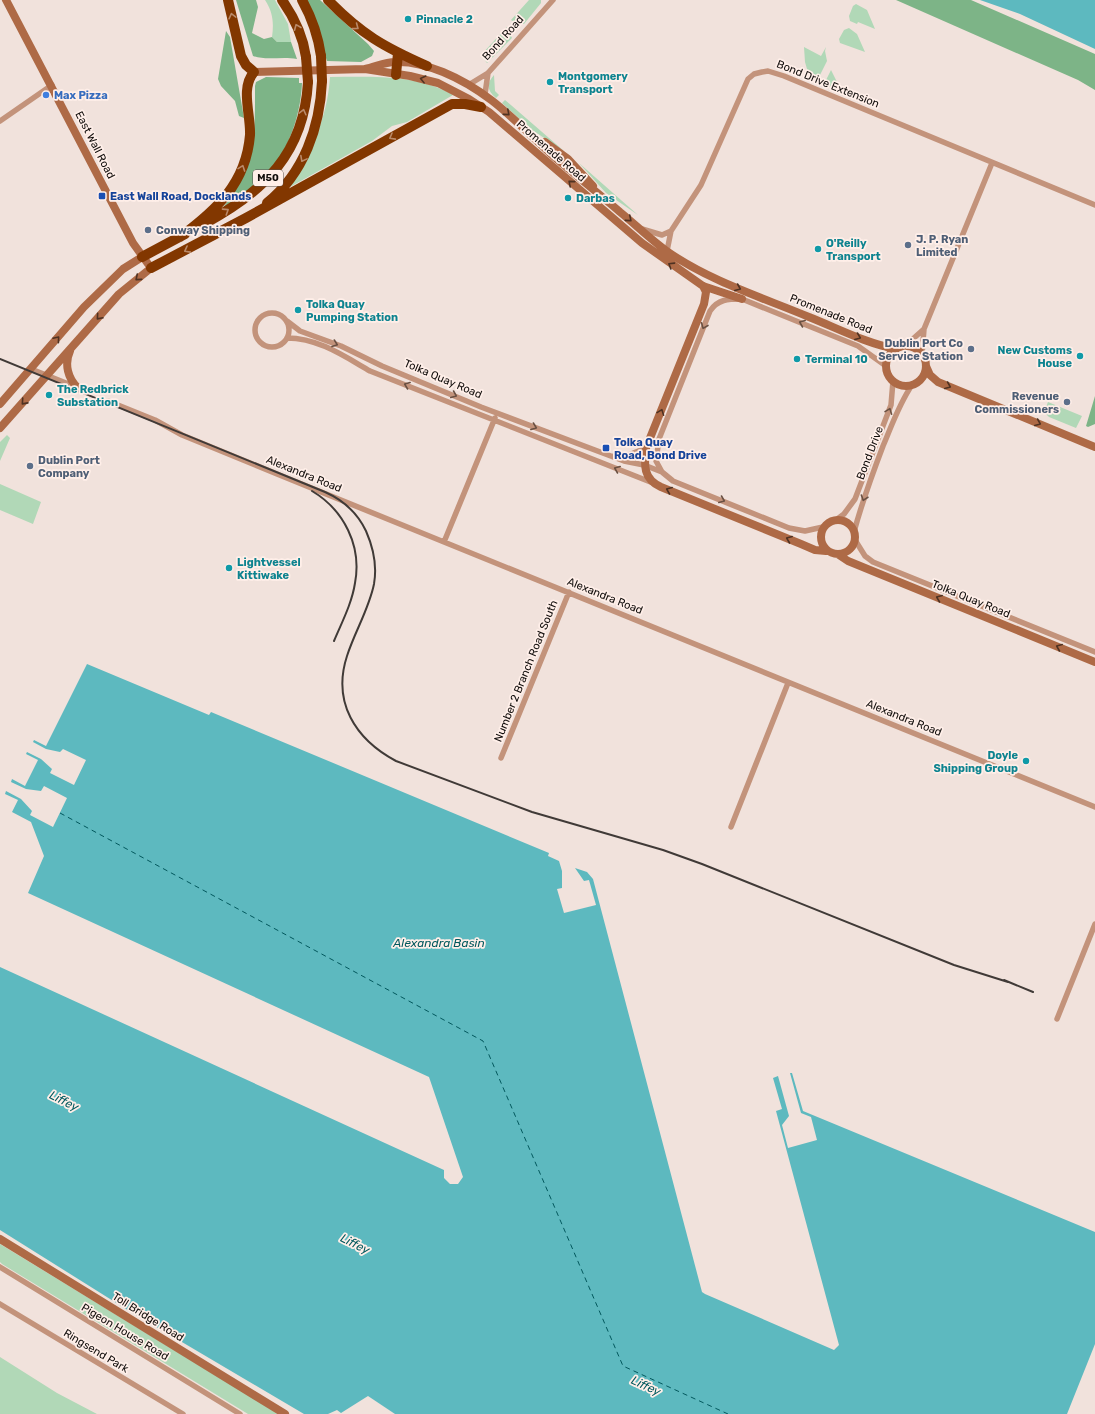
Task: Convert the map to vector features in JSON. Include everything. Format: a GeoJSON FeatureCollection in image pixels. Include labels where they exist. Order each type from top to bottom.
{"type":"FeatureCollection","features":[{"type":"Feature","properties":{"kind":"highway"},"geometry":{"type":"LineString","coordinates":[[142,257],[180,237],[220,204],[237,180],[242,169],[250,135],[247,89],[249,78],[254,72],[246,65],[241,56],[228,0]]}},
{"type":"Feature","properties":{"kind":"highway","name":"M50"},"geometry":{"type":"LineString","coordinates":[[180,237],[226,211],[272,176],[286,156],[298,131],[304,108],[308,82],[306,57],[304,45],[291,14],[282,0]]}},
{"type":"Feature","properties":{"kind":"highway","name":"M50"},"geometry":{"type":"LineString","coordinates":[[246,218],[269,201],[290,180],[303,159],[319,115],[322,81],[321,56],[318,37],[311,16],[302,0]]}},
{"type":"Feature","properties":{"kind":"highway"},"geometry":{"type":"LineString","coordinates":[[328,0],[349,22],[398,57],[427,66]]}},
{"type":"Feature","properties":{"kind":"highway"},"geometry":{"type":"LineString","coordinates":[[396,75],[398,57]]}},
{"type":"Feature","properties":{"kind":"highway"},"geometry":{"type":"LineString","coordinates":[[151,268],[246,218],[452,104],[465,104],[481,107]]}},
{"type":"Feature","properties":{"kind":"street","name":"East Wall Road"},"geometry":{"type":"LineString","coordinates":[[6,0],[142,257],[151,268]]}},
{"type":"Feature","properties":{"kind":"street","name":"Bond Road"},"geometry":{"type":"LineString","coordinates":[[470,84],[488,73],[553,0]]}},
{"type":"Feature","properties":{"kind":"street","name":"Promenade Road"},"geometry":{"type":"LineString","coordinates":[[365,69],[398,57]]}},
{"type":"Feature","properties":{"kind":"street","name":"Promenade Road"},"geometry":{"type":"LineString","coordinates":[[427,66],[470,84],[485,94],[530,132],[581,181],[599,194],[667,251],[690,266],[728,284],[880,346],[896,349]]}},
{"type":"Feature","properties":{"kind":"street","name":"Promenade Road"},"geometry":{"type":"LineString","coordinates":[[254,72],[365,69],[410,76],[438,83],[481,107],[642,243],[703,286],[742,299],[858,346],[886,366]]}},
{"type":"Feature","properties":{"kind":"street","name":"Bond Drive Extension"},"geometry":{"type":"LineString","coordinates":[[667,251],[671,231],[701,185],[742,89],[754,74],[768,71],[784,76],[1095,205]]}},
{"type":"Feature","properties":{"kind":"street","name":"Bond Road"},"geometry":{"type":"LineString","coordinates":[[485,94],[488,73]]}},
{"type":"Feature","properties":{"kind":"street"},"geometry":{"type":"LineString","coordinates":[[0,121],[52,85]]}},
{"type":"Feature","properties":{"kind":"street"},"geometry":{"type":"LineString","coordinates":[[992,162],[924,329],[922,355],[930,375],[938,382],[1095,447]]}},
{"type":"Feature","properties":{"kind":"street"},"geometry":{"type":"LineString","coordinates":[[640,228],[662,235],[671,231]]}},
{"type":"Feature","properties":{"kind":"street"},"geometry":{"type":"LineString","coordinates":[[0,404],[32,369],[84,307],[120,272],[142,257]]}},
{"type":"Feature","properties":{"kind":"street"},"geometry":{"type":"LineString","coordinates":[[0,428],[72,349],[119,294],[151,268]]}},
{"type":"Feature","properties":{"kind":"street"},"geometry":{"type":"LineString","coordinates":[[653,484],[644,465],[646,448],[704,304],[706,292],[703,286]]}},
{"type":"Feature","properties":{"kind":"street"},"geometry":{"type":"LineString","coordinates":[[662,472],[656,461],[659,439],[710,311],[721,300],[742,299]]}},
{"type":"Feature","properties":{"kind":"street"},"geometry":{"type":"LineString","coordinates":[[269,313],[280,315],[287,321],[290,331],[287,338],[282,344],[270,347],[260,341],[255,330],[260,318],[269,313]]}},
{"type":"Feature","properties":{"kind":"street","name":"Tolka Quay Road"},"geometry":{"type":"LineString","coordinates":[[287,321],[300,331],[341,346],[382,366],[497,414],[593,448],[624,461],[644,465],[662,472],[673,481],[798,531],[814,530],[823,527]]}},
{"type":"Feature","properties":{"kind":"street"},"geometry":{"type":"LineString","coordinates":[[924,329],[906,346],[896,349],[888,358],[886,366],[889,376],[893,381],[900,385],[912,385],[922,377],[926,366]]}},
{"type":"Feature","properties":{"kind":"street","name":"Tolka Quay Road"},"geometry":{"type":"LineString","coordinates":[[287,338],[306,339],[336,352],[370,371],[590,458],[808,547],[826,550]]}},
{"type":"Feature","properties":{"kind":"street"},"geometry":{"type":"LineString","coordinates":[[906,346],[916,349],[922,355]]}},
{"type":"Feature","properties":{"kind":"street"},"geometry":{"type":"LineString","coordinates":[[72,349],[68,360],[68,368],[72,381],[78,388]]}},
{"type":"Feature","properties":{"kind":"street"},"geometry":{"type":"LineString","coordinates":[[32,369],[78,388]]}},
{"type":"Feature","properties":{"kind":"street","name":"Bond Drive"},"geometry":{"type":"LineString","coordinates":[[836,520],[850,507],[857,493],[891,405],[893,381]]}},
{"type":"Feature","properties":{"kind":"street","name":"Bond Drive"},"geometry":{"type":"LineString","coordinates":[[855,536],[869,483],[901,401],[912,385]]}},
{"type":"Feature","properties":{"kind":"street","name":"Alexandra Road"},"geometry":{"type":"LineString","coordinates":[[108,401],[155,420],[188,438],[1095,807]]}},
{"type":"Feature","properties":{"kind":"street"},"geometry":{"type":"LineString","coordinates":[[444,542],[497,414]]}},
{"type":"Feature","properties":{"kind":"street"},"geometry":{"type":"LineString","coordinates":[[590,458],[593,448]]}},
{"type":"Feature","properties":{"kind":"street"},"geometry":{"type":"LineString","coordinates":[[611,455],[626,456],[646,448]]}},
{"type":"Feature","properties":{"kind":"street"},"geometry":{"type":"LineString","coordinates":[[836,520],[849,524],[855,536],[851,549],[839,555],[826,550],[823,547],[820,537],[823,527],[836,520]]}},
{"type":"Feature","properties":{"kind":"street","name":"Tolka Quay Road"},"geometry":{"type":"LineString","coordinates":[[855,536],[865,556],[874,562],[1095,652]]}},
{"type":"Feature","properties":{"kind":"street","name":"Tolka Quay Road"},"geometry":{"type":"LineString","coordinates":[[839,555],[848,561],[1095,662]]}},
{"type":"Feature","properties":{"kind":"street","name":"Number 2 Branch Road South"},"geometry":{"type":"LineString","coordinates":[[501,758],[569,592]]}},
{"type":"Feature","properties":{"kind":"street"},"geometry":{"type":"LineString","coordinates":[[731,827],[788,683]]}},
{"type":"Feature","properties":{"kind":"street"},"geometry":{"type":"LineString","coordinates":[[1057,1019],[1095,924]]}},
{"type":"Feature","properties":{"kind":"street","name":"Toll Bridge Road"},"geometry":{"type":"LineString","coordinates":[[0,1239],[284,1414]]}},
{"type":"Feature","properties":{"kind":"street","name":"Pigeon House Road"},"geometry":{"type":"LineString","coordinates":[[0,1267],[240,1414]]}},
{"type":"Feature","properties":{"kind":"street","name":"Ringsend Park"},"geometry":{"type":"LineString","coordinates":[[0,1304],[183,1414]]}},
{"type":"Feature","properties":{"kind":"green space"},"geometry":{"type":"Polygon","coordinates":[[[236,0],[256,0],[258,7],[252,33],[264,39],[272,37],[277,42],[291,42],[297,59],[264,58],[253,56],[236,0]]]}},
{"type":"Feature","properties":{"kind":"green space"},"geometry":{"type":"Polygon","coordinates":[[[265,0],[275,0],[288,24],[291,42],[277,42],[272,37],[272,18],[270,9],[265,0]]]}},
{"type":"Feature","properties":{"kind":"green space"},"geometry":{"type":"Polygon","coordinates":[[[307,0],[320,0],[368,44],[374,51],[372,56],[361,62],[327,61],[307,0]]]}},
{"type":"Feature","properties":{"kind":"green space"},"geometry":{"type":"Polygon","coordinates":[[[529,0],[541,0],[541,3],[524,24],[516,24],[511,20],[529,0]]]}},
{"type":"Feature","properties":{"kind":"green space"},"geometry":{"type":"Polygon","coordinates":[[[896,0],[971,0],[1095,54],[1095,90],[1078,80],[896,0]]]}},
{"type":"Feature","properties":{"kind":"green space"},"geometry":{"type":"Polygon","coordinates":[[[856,4],[867,10],[875,29],[858,22],[857,24],[850,21],[849,16],[853,6],[856,4]]]}},
{"type":"Feature","properties":{"kind":"green space"},"geometry":{"type":"Polygon","coordinates":[[[507,27],[512,38],[487,63],[481,55],[507,27]]]}},
{"type":"Feature","properties":{"kind":"green space"},"geometry":{"type":"Polygon","coordinates":[[[849,28],[857,34],[865,52],[840,43],[839,39],[844,30],[849,28]]]}},
{"type":"Feature","properties":{"kind":"green space"},"geometry":{"type":"Polygon","coordinates":[[[226,31],[230,37],[244,118],[239,116],[235,101],[221,86],[218,79],[226,31]]]}},
{"type":"Feature","properties":{"kind":"green space"},"geometry":{"type":"Polygon","coordinates":[[[804,47],[821,56],[826,47],[825,51],[827,61],[817,81],[809,76],[805,62],[804,47]]]}},
{"type":"Feature","properties":{"kind":"green space"},"geometry":{"type":"Polygon","coordinates":[[[831,70],[839,86],[838,90],[824,84],[831,70]]]}},
{"type":"Feature","properties":{"kind":"green space"},"geometry":{"type":"Polygon","coordinates":[[[494,75],[495,91],[499,95],[496,98],[489,90],[490,81],[494,75]]]}},
{"type":"Feature","properties":{"kind":"green space"},"geometry":{"type":"Polygon","coordinates":[[[266,77],[299,78],[299,83],[302,83],[297,117],[293,129],[284,150],[266,175],[254,186],[221,210],[233,194],[247,166],[251,152],[255,122],[255,86],[256,82],[266,77]]]}},
{"type":"Feature","properties":{"kind":"green space"},"geometry":{"type":"Polygon","coordinates":[[[330,77],[377,77],[409,80],[439,88],[453,95],[407,122],[392,126],[372,141],[290,187],[311,147],[322,121],[330,77]]]}},
{"type":"Feature","properties":{"kind":"green space"},"geometry":{"type":"Polygon","coordinates":[[[505,100],[564,151],[532,130],[502,103],[505,100]]]}},
{"type":"Feature","properties":{"kind":"green space"},"geometry":{"type":"Polygon","coordinates":[[[579,163],[638,215],[606,193],[579,163]]]}},
{"type":"Feature","properties":{"kind":"green space"},"geometry":{"type":"Polygon","coordinates":[[[1095,396],[1095,424],[1088,427],[1086,426],[1095,396]]]}},
{"type":"Feature","properties":{"kind":"green space"},"geometry":{"type":"Polygon","coordinates":[[[1048,402],[1082,416],[1076,428],[1049,417],[1044,412],[1048,402]]]}},
{"type":"Feature","properties":{"kind":"green space"},"geometry":{"type":"Polygon","coordinates":[[[7,435],[10,438],[0,461],[0,442],[7,435]]]}},
{"type":"Feature","properties":{"kind":"green space"},"geometry":{"type":"Polygon","coordinates":[[[0,484],[41,502],[33,524],[0,510],[0,484]]]}},
{"type":"Feature","properties":{"kind":"green space"},"geometry":{"type":"Polygon","coordinates":[[[0,1244],[279,1414],[248,1414],[2,1264],[0,1262],[0,1244]]]}},
{"type":"Feature","properties":{"kind":"green space"},"geometry":{"type":"Polygon","coordinates":[[[0,1357],[57,1393],[97,1414],[0,1414],[0,1357]]]}},
{"type":"Feature","properties":{"kind":"water"},"geometry":{"type":"Polygon","coordinates":[[[980,0],[1095,0],[1095,49],[1020,14],[980,0]]]}},
{"type":"Feature","properties":{"kind":"water"},"geometry":{"type":"Polygon","coordinates":[[[87,664],[209,715],[211,712],[549,853],[548,856],[559,861],[562,871],[562,888],[557,889],[564,913],[596,905],[589,880],[584,881],[575,868],[587,872],[593,879],[702,1292],[705,1294],[834,1350],[839,1345],[776,1111],[782,1109],[773,1078],[778,1076],[789,1116],[782,1125],[788,1148],[817,1140],[811,1117],[801,1113],[790,1073],[792,1073],[803,1111],[1095,1232],[1095,1344],[1067,1414],[395,1414],[368,1396],[341,1413],[337,1410],[328,1414],[304,1414],[126,1309],[0,1230],[0,967],[444,1170],[444,1178],[450,1184],[458,1184],[463,1177],[429,1077],[28,893],[44,856],[31,822],[12,812],[18,800],[5,794],[6,791],[21,799],[32,811],[30,815],[53,827],[67,798],[44,786],[41,791],[26,789],[11,782],[12,779],[25,786],[38,760],[26,754],[27,752],[41,759],[52,769],[50,773],[74,785],[86,760],[63,749],[60,752],[46,749],[33,742],[34,740],[46,746],[87,664]]]}},
{"type":"Feature","properties":{"kind":"ferry route"},"geometry":{"type":"LineString","coordinates":[[60,813],[483,1041],[623,1366],[728,1414]]}},
{"type":"Feature","properties":{"kind":"railway"},"geometry":{"type":"LineString","coordinates":[[0,359],[325,492],[344,503],[354,512],[366,531],[371,544],[375,564],[375,577],[369,602],[347,656],[343,673],[345,704],[350,718],[369,742],[396,761],[532,812],[663,850],[702,864],[954,965],[1008,982]]}},
{"type":"Feature","properties":{"kind":"railway"},"geometry":{"type":"LineString","coordinates":[[312,491],[333,508],[342,519],[353,543],[356,556],[355,583],[352,598],[334,641]]}},
{"type":"Feature","properties":{"kind":"railway"},"geometry":{"type":"LineString","coordinates":[[1004,980],[1033,992]]}},
{"type":"Feature","properties":{"kind":"place","name":"Pinnacle 2"},"geometry":{"type":"Point","coordinates":[408,19]}},
{"type":"Feature","properties":{"kind":"place","name":"Montgomery Transport"},"geometry":{"type":"Point","coordinates":[550,82]}},
{"type":"Feature","properties":{"kind":"place","name":"Max Pizza"},"geometry":{"type":"Point","coordinates":[46,95]}},
{"type":"Feature","properties":{"kind":"place","name":"East Wall Road, Docklands"},"geometry":{"type":"Point","coordinates":[102,196]}},
{"type":"Feature","properties":{"kind":"place","name":"Darbas"},"geometry":{"type":"Point","coordinates":[568,198]}},
{"type":"Feature","properties":{"kind":"place","name":"Conway Shipping"},"geometry":{"type":"Point","coordinates":[148,230]}},
{"type":"Feature","properties":{"kind":"place","name":"J. P. Ryan Limited"},"geometry":{"type":"Point","coordinates":[908,245]}},
{"type":"Feature","properties":{"kind":"place","name":"O'Reilly Transport"},"geometry":{"type":"Point","coordinates":[818,249]}},
{"type":"Feature","properties":{"kind":"place","name":"Tolka Quay Pumping Station"},"geometry":{"type":"Point","coordinates":[298,310]}},
{"type":"Feature","properties":{"kind":"place","name":"Dublin Port Co Service Station"},"geometry":{"type":"Point","coordinates":[971,349]}},
{"type":"Feature","properties":{"kind":"place","name":"New Customs House"},"geometry":{"type":"Point","coordinates":[1080,356]}},
{"type":"Feature","properties":{"kind":"place","name":"Terminal 10"},"geometry":{"type":"Point","coordinates":[797,359]}},
{"type":"Feature","properties":{"kind":"place","name":"The Redbrick Substation"},"geometry":{"type":"Point","coordinates":[49,395]}},
{"type":"Feature","properties":{"kind":"place","name":"Revenue Commissioners"},"geometry":{"type":"Point","coordinates":[1067,402]}},
{"type":"Feature","properties":{"kind":"place","name":"Tolka Quay Road, Bond Drive"},"geometry":{"type":"Point","coordinates":[606,448]}},
{"type":"Feature","properties":{"kind":"place","name":"Dublin Port Company"},"geometry":{"type":"Point","coordinates":[30,466]}},
{"type":"Feature","properties":{"kind":"place","name":"Lightvessel Kittiwake"},"geometry":{"type":"Point","coordinates":[229,568]}},
{"type":"Feature","properties":{"kind":"place","name":"Doyle Shipping Group"},"geometry":{"type":"Point","coordinates":[1026,761]}},
{"type":"Feature","properties":{"kind":"water label","name":"Alexandra Basin"},"geometry":{"type":"Point","coordinates":[439,943]}},
{"type":"Feature","properties":{"kind":"water label","name":"Liffey"},"geometry":{"type":"Point","coordinates":[64,1101]}},
{"type":"Feature","properties":{"kind":"water label","name":"Liffey"},"geometry":{"type":"Point","coordinates":[355,1244]}},
{"type":"Feature","properties":{"kind":"water label","name":"Liffey"},"geometry":{"type":"Point","coordinates":[646,1386]}}]}
